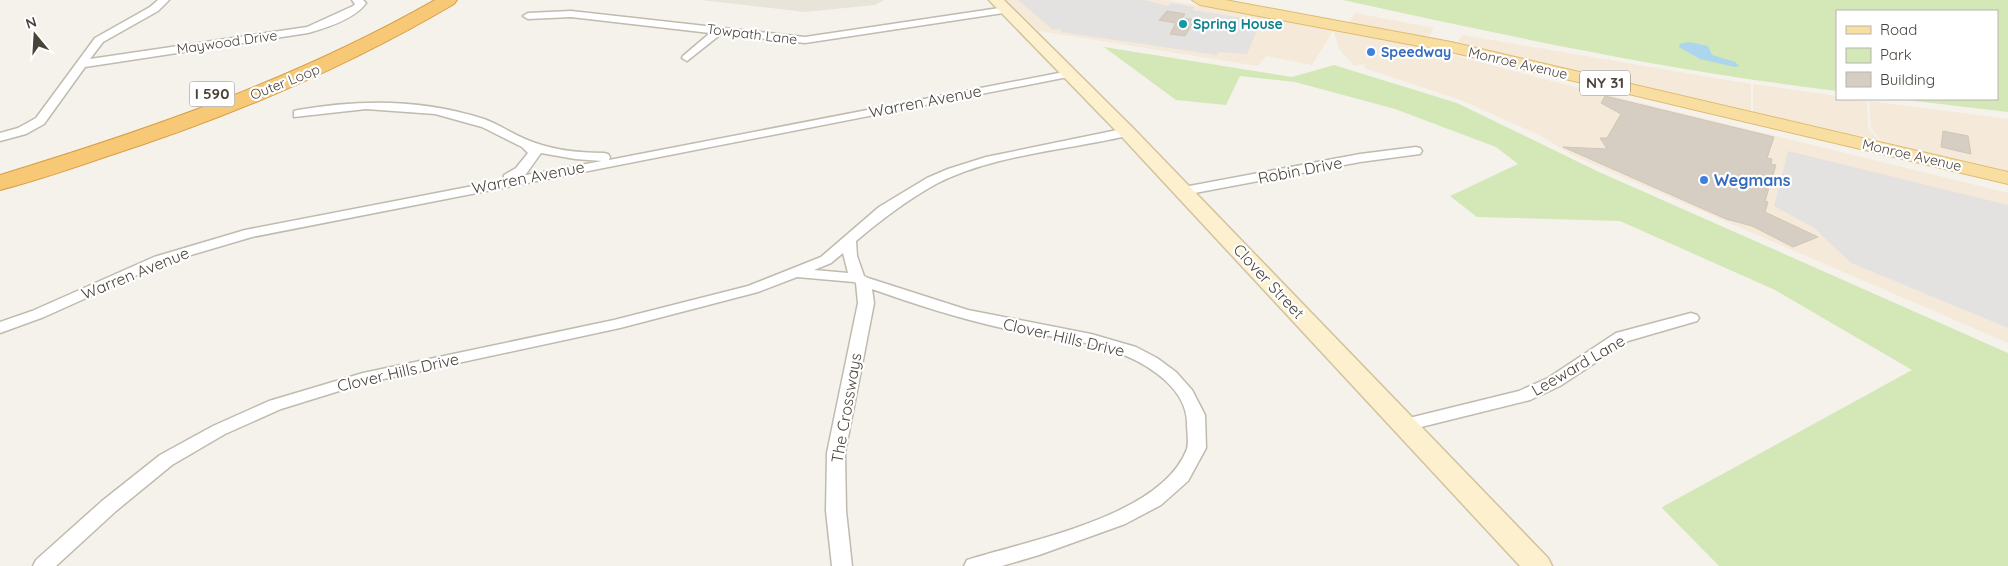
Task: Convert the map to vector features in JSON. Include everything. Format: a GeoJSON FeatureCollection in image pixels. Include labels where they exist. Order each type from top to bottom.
{"type":"FeatureCollection","features":[{"type":"Feature","properties":{"kind":"highway","name":"Outer Loop"},"geometry":{"type":"LineString","coordinates":[[0,165],[111,131],[255,78],[327,46],[414,0]]}},
{"type":"Feature","properties":{"kind":"highway","name":"Outer Loop"},"geometry":{"type":"LineString","coordinates":[[0,183],[122,144],[221,108],[311,72],[410,24],[448,0]]}},
{"type":"Feature","properties":{"kind":"highway"},"geometry":{"type":"LineString","coordinates":[[410,24],[460,0]]}},
{"type":"Feature","properties":{"kind":"main road","name":"Monroe Avenue"},"geometry":{"type":"LineString","coordinates":[[1200,0],[1451,47],[2008,178]]}},
{"type":"Feature","properties":{"kind":"main road","name":"Clover Street"},"geometry":{"type":"LineString","coordinates":[[1001,5],[1127,132],[1538,566]]}},
{"type":"Feature","properties":{"kind":"street"},"geometry":{"type":"LineString","coordinates":[[0,137],[22,131],[40,121],[103,37],[149,12],[164,0]]}},
{"type":"Feature","properties":{"kind":"street","name":"Maywood Drive"},"geometry":{"type":"LineString","coordinates":[[81,64],[308,30],[321,26],[357,8],[361,4],[357,0]]}},
{"type":"Feature","properties":{"kind":"street","name":"Towpath Lane"},"geometry":{"type":"LineString","coordinates":[[528,16],[571,14],[792,40],[820,39],[1001,5]]}},
{"type":"Feature","properties":{"kind":"street"},"geometry":{"type":"LineString","coordinates":[[686,58],[719,30]]}},
{"type":"Feature","properties":{"kind":"street","name":"Warren Avenue"},"geometry":{"type":"LineString","coordinates":[[0,328],[38,314],[159,260],[214,242],[279,226],[1069,74]]}},
{"type":"Feature","properties":{"kind":"street"},"geometry":{"type":"LineString","coordinates":[[298,114],[348,106],[423,110],[478,122],[527,145],[594,157],[630,158]]}},
{"type":"Feature","properties":{"kind":"street","name":"Clover Hills Drive"},"geometry":{"type":"LineString","coordinates":[[43,566],[109,506],[166,460],[219,430],[275,405],[363,378],[665,313],[723,298],[798,273],[826,260],[891,206],[953,172],[986,161],[1127,132]]}},
{"type":"Feature","properties":{"kind":"street"},"geometry":{"type":"LineString","coordinates":[[501,183],[520,171],[531,160],[535,153],[527,145]]}},
{"type":"Feature","properties":{"kind":"street","name":"Robin Drive"},"geometry":{"type":"LineString","coordinates":[[1184,192],[1360,158],[1416,151]]}},
{"type":"Feature","properties":{"kind":"street"},"geometry":{"type":"LineString","coordinates":[[849,241],[850,256],[860,280]]}},
{"type":"Feature","properties":{"kind":"street","name":"Clover Hills Drive"},"geometry":{"type":"LineString","coordinates":[[798,273],[860,280],[946,309],[1083,338],[1130,351],[1166,372],[1187,394],[1194,407],[1199,432],[1192,459],[1174,483],[1158,498],[1115,521],[974,566]]}},
{"type":"Feature","properties":{"kind":"street","name":"The Crossways"},"geometry":{"type":"LineString","coordinates":[[842,566],[837,537],[834,474],[836,452],[866,302],[860,280]]}},
{"type":"Feature","properties":{"kind":"street","name":"Leeward Lane"},"geometry":{"type":"LineString","coordinates":[[1405,425],[1524,396],[1554,382],[1622,337],[1691,318]]}},
{"type":"Feature","properties":{"kind":"shaded area"},"geometry":{"type":"Polygon","coordinates":[[[701,0],[884,0],[875,5],[805,12],[701,0]]]}},
{"type":"Feature","properties":{"kind":"shaded area"},"geometry":{"type":"Polygon","coordinates":[[[1007,0],[1167,0],[1333,31],[1312,65],[1266,56],[1258,66],[1039,31],[1007,0]]]}},
{"type":"Feature","properties":{"kind":"shaded area"},"geometry":{"type":"Polygon","coordinates":[[[1018,0],[1144,0],[1168,6],[1171,3],[1194,7],[1193,10],[1261,21],[1247,54],[1218,52],[1217,55],[1061,32],[1062,30],[1052,29],[1018,0]]]}},
{"type":"Feature","properties":{"kind":"shaded area"},"geometry":{"type":"Polygon","coordinates":[[[1355,13],[1434,28],[1429,37],[1349,22],[1355,13]]]}},
{"type":"Feature","properties":{"kind":"shaded area"},"geometry":{"type":"Polygon","coordinates":[[[1333,29],[1428,48],[1535,77],[2008,193],[2008,343],[1572,155],[1539,135],[1461,100],[1364,68],[1365,64],[1354,66],[1339,49],[1333,29]]]}},
{"type":"Feature","properties":{"kind":"shaded area"},"geometry":{"type":"Polygon","coordinates":[[[1462,35],[1751,84],[1751,111],[1457,43],[1462,35]]]}},
{"type":"Feature","properties":{"kind":"shaded area"},"geometry":{"type":"Polygon","coordinates":[[[1753,84],[1836,96],[1836,100],[1867,101],[1868,128],[1879,140],[1753,112],[1753,84]]]}},
{"type":"Feature","properties":{"kind":"shaded area"},"geometry":{"type":"Polygon","coordinates":[[[1869,101],[2008,119],[2008,171],[1881,141],[1871,128],[1869,101]]]}},
{"type":"Feature","properties":{"kind":"shaded area"},"geometry":{"type":"Polygon","coordinates":[[[1788,151],[2008,205],[2008,328],[1851,263],[1814,228],[1774,206],[1788,151]]]}},
{"type":"Feature","properties":{"kind":"green space"},"geometry":{"type":"Polygon","coordinates":[[[1343,0],[2008,0],[2008,112],[1906,100],[1998,100],[1998,10],[1836,10],[1836,91],[1651,63],[1343,0]]]}},
{"type":"Feature","properties":{"kind":"green space"},"geometry":{"type":"Polygon","coordinates":[[[1104,47],[1292,77],[1334,65],[1457,103],[1599,172],[2008,353],[2008,566],[1719,566],[1662,508],[1912,370],[1775,290],[1620,221],[1477,217],[1450,196],[1518,164],[1496,147],[1395,109],[1295,82],[1240,76],[1226,105],[1176,100],[1104,47]]]}},
{"type":"Feature","properties":{"kind":"water"},"geometry":{"type":"Polygon","coordinates":[[[1689,42],[1708,46],[1712,55],[1735,62],[1739,66],[1735,67],[1700,59],[1679,47],[1680,44],[1689,42]]]}},
{"type":"Feature","properties":{"kind":"building","name":"Spring House"},"geometry":{"type":"Polygon","coordinates":[[[1167,11],[1185,14],[1182,18],[1195,20],[1185,36],[1170,34],[1176,23],[1159,20],[1167,11]]]}},
{"type":"Feature","properties":{"kind":"building","name":"Wegmans"},"geometry":{"type":"Polygon","coordinates":[[[1605,96],[1774,137],[1767,158],[1772,159],[1771,164],[1776,165],[1765,201],[1768,202],[1765,212],[1818,237],[1793,247],[1752,226],[1726,219],[1563,147],[1607,149],[1600,138],[1607,138],[1621,114],[1601,103],[1605,96]]]}},
{"type":"Feature","properties":{"kind":"building"},"geometry":{"type":"Polygon","coordinates":[[[1943,131],[1968,136],[1971,154],[1941,147],[1943,131]]]}},
{"type":"Feature","properties":{"kind":"place","name":"Spring House"},"geometry":{"type":"Point","coordinates":[1183,24]}},
{"type":"Feature","properties":{"kind":"place","name":"Speedway"},"geometry":{"type":"Point","coordinates":[1371,52]}},
{"type":"Feature","properties":{"kind":"place","name":"Wegmans"},"geometry":{"type":"Point","coordinates":[1704,180]}}]}
